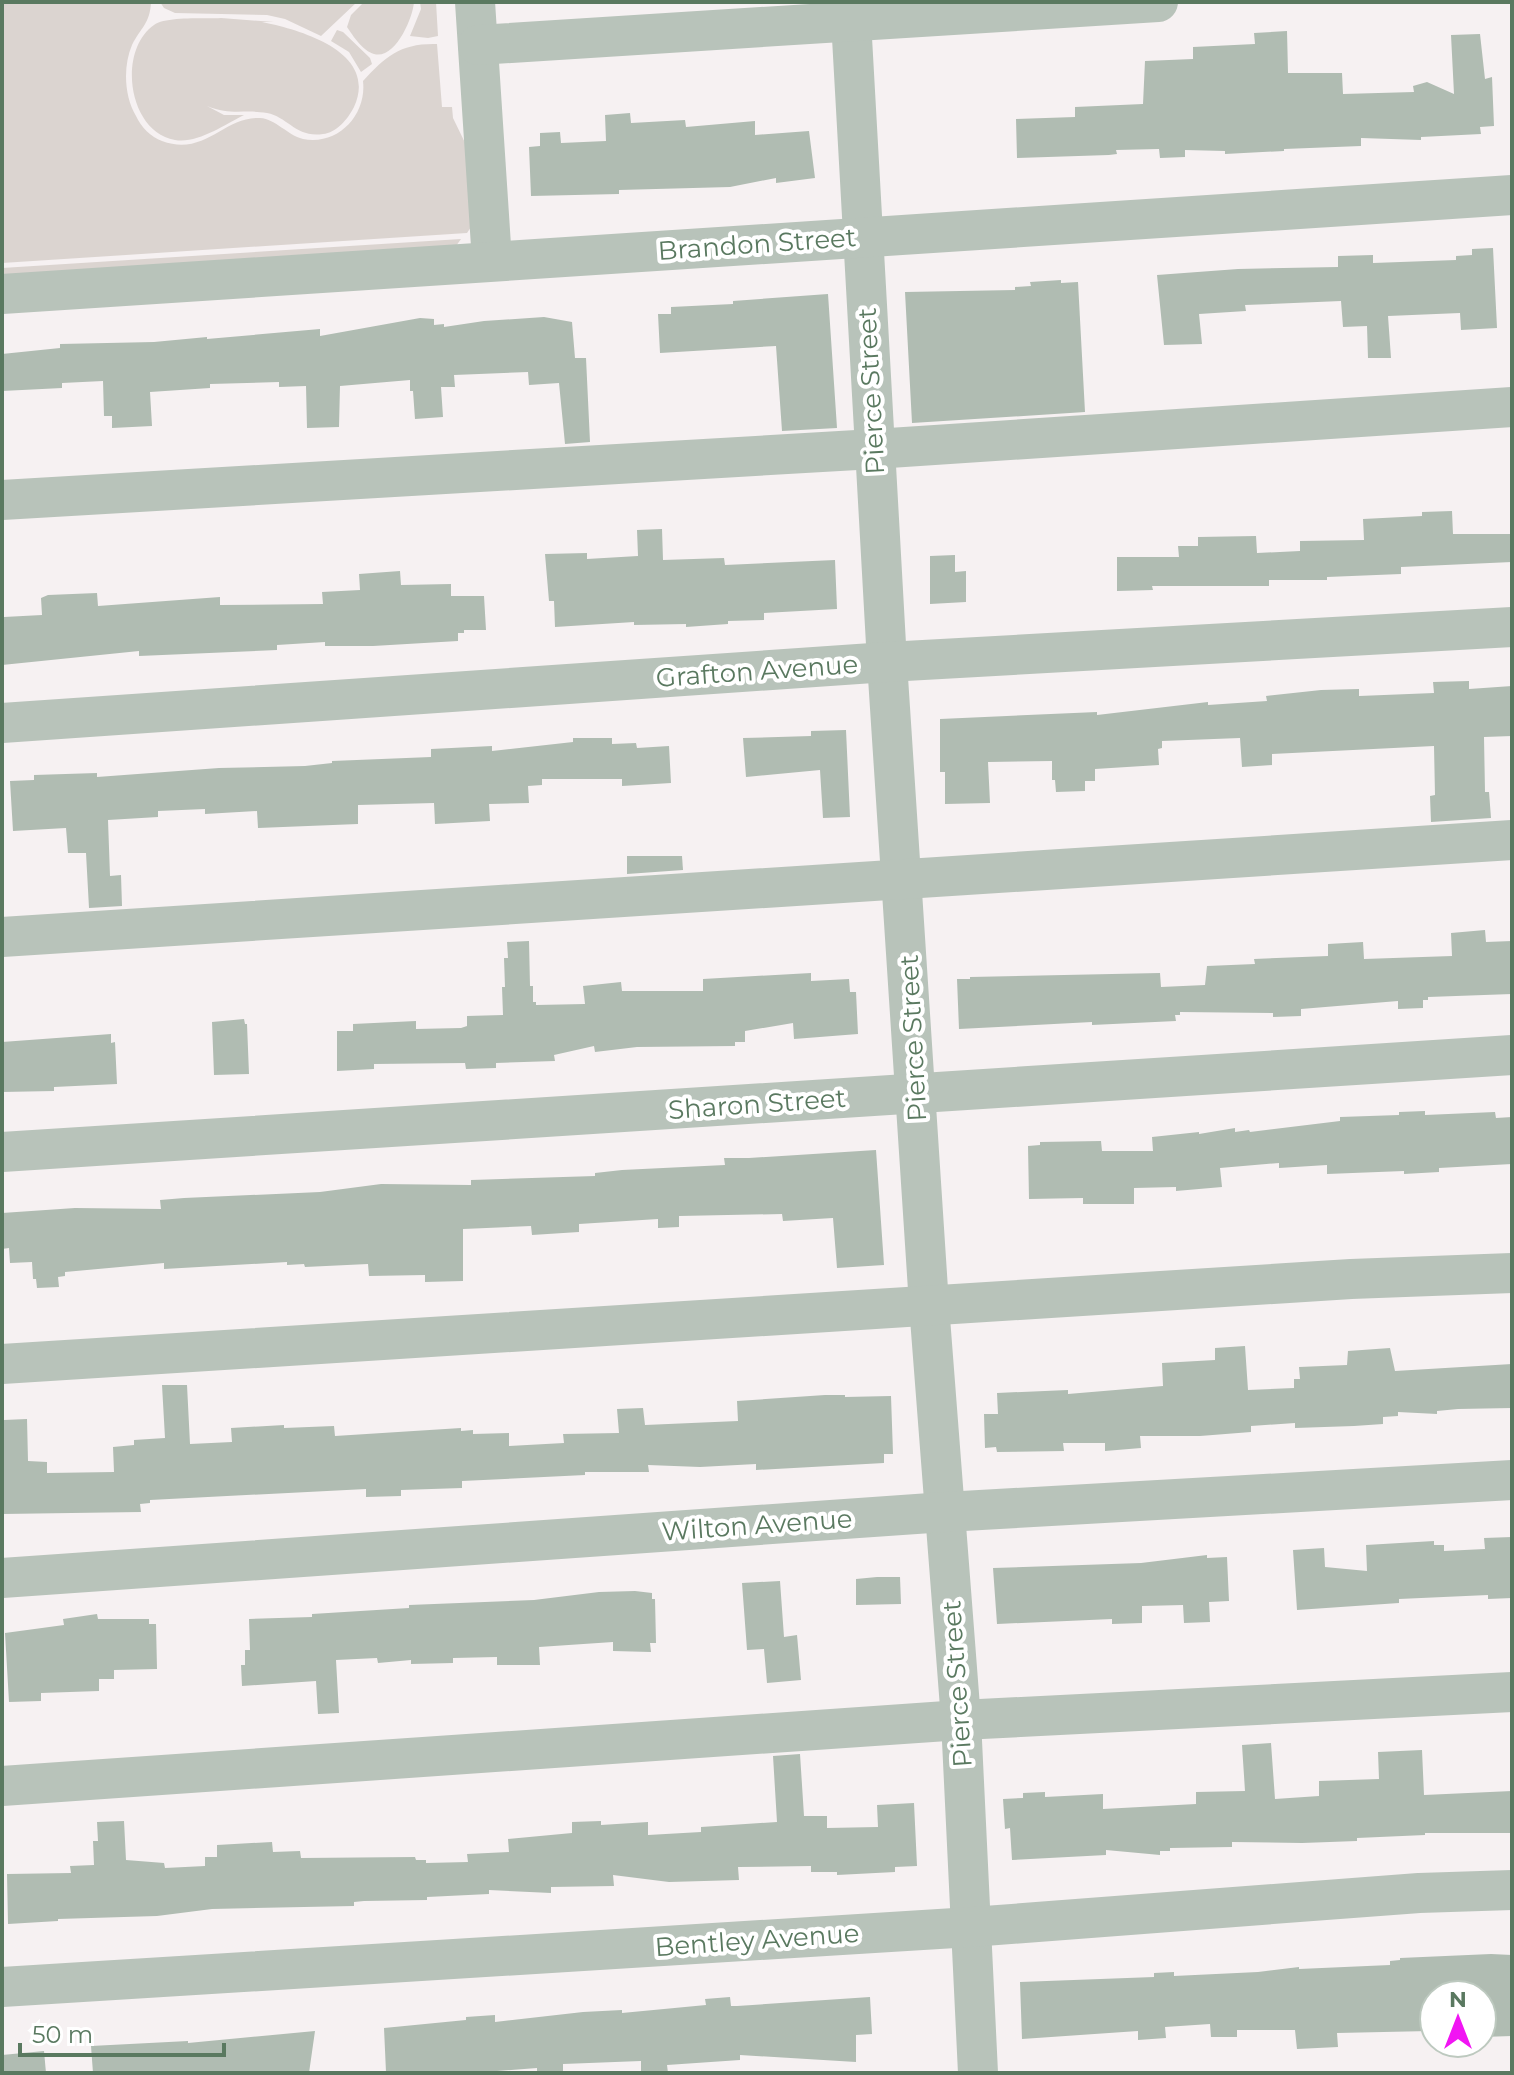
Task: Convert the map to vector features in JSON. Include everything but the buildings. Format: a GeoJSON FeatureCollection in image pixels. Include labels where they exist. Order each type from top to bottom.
{"type":"FeatureCollection","features":[{"type":"Feature","properties":{"kind":"street"},"geometry":{"type":"LineString","coordinates":[[475,2],[492,261]]}},
{"type":"Feature","properties":{"kind":"street"},"geometry":{"type":"LineString","coordinates":[[478,45],[851,12],[1158,2]]}},
{"type":"Feature","properties":{"kind":"street","name":"Pierce Street"},"geometry":{"type":"LineString","coordinates":[[851,12],[887,662],[929,1305],[961,1720],[978,2073]]}},
{"type":"Feature","properties":{"kind":"street","name":"Brandon Street"},"geometry":{"type":"LineString","coordinates":[[2,294],[1512,195]]}},
{"type":"Feature","properties":{"kind":"street"},"geometry":{"type":"LineString","coordinates":[[2,500],[874,449],[1512,407]]}},
{"type":"Feature","properties":{"kind":"street","name":"Grafton Avenue"},"geometry":{"type":"LineString","coordinates":[[2,723],[887,662],[1512,627]]}},
{"type":"Feature","properties":{"kind":"street"},"geometry":{"type":"LineString","coordinates":[[2,937],[1512,840]]}},
{"type":"Feature","properties":{"kind":"street","name":"Sharon Street"},"geometry":{"type":"LineString","coordinates":[[2,1152],[1512,1055]]}},
{"type":"Feature","properties":{"kind":"street"},"geometry":{"type":"LineString","coordinates":[[2,1364],[1351,1279],[1512,1273]]}},
{"type":"Feature","properties":{"kind":"street","name":"Wilton Avenue"},"geometry":{"type":"LineString","coordinates":[[2,1578],[945,1512],[1512,1480]]}},
{"type":"Feature","properties":{"kind":"street"},"geometry":{"type":"LineString","coordinates":[[2,1786],[961,1720],[1512,1692]]}},
{"type":"Feature","properties":{"kind":"street","name":"Bentley Avenue"},"geometry":{"type":"LineString","coordinates":[[2,1987],[971,1927],[1419,1893],[1512,1890]]}},
{"type":"Feature","properties":{"kind":"shaded area"},"geometry":{"type":"Polygon","coordinates":[[[2,2],[151,2],[147,21],[129,53],[127,90],[132,108],[144,128],[158,139],[177,145],[202,140],[247,119],[260,118],[303,139],[328,138],[348,125],[355,116],[363,94],[363,81],[379,65],[404,49],[437,44],[442,107],[452,107],[453,118],[470,153],[475,221],[467,233],[2,263],[2,2]]]}},
{"type":"Feature","properties":{"kind":"shaded area"},"geometry":{"type":"Polygon","coordinates":[[[160,2],[357,2],[321,36],[285,19],[267,15],[175,13],[164,8],[160,2]]]}},
{"type":"Feature","properties":{"kind":"shaded area"},"geometry":{"type":"Polygon","coordinates":[[[364,2],[414,2],[402,36],[389,51],[382,54],[366,50],[347,27],[351,15],[364,2]]]}},
{"type":"Feature","properties":{"kind":"shaded area"},"geometry":{"type":"Polygon","coordinates":[[[420,2],[436,2],[438,36],[410,36],[421,9],[420,2]]]}},
{"type":"Feature","properties":{"kind":"shaded area"},"geometry":{"type":"Polygon","coordinates":[[[221,18],[274,22],[262,22],[315,38],[346,58],[356,72],[359,88],[354,107],[345,121],[332,131],[314,134],[299,130],[267,113],[224,111],[207,106],[224,115],[244,115],[192,139],[175,140],[159,134],[138,107],[133,89],[135,53],[142,37],[154,25],[167,20],[221,18]]]}},
{"type":"Feature","properties":{"kind":"shaded area"},"geometry":{"type":"Polygon","coordinates":[[[337,30],[370,58],[372,64],[361,72],[349,52],[331,41],[337,30]]]}},
{"type":"Feature","properties":{"kind":"shaded area"},"geometry":{"type":"Polygon","coordinates":[[[461,239],[456,246],[2,275],[2,268],[461,239]]]}}]}
